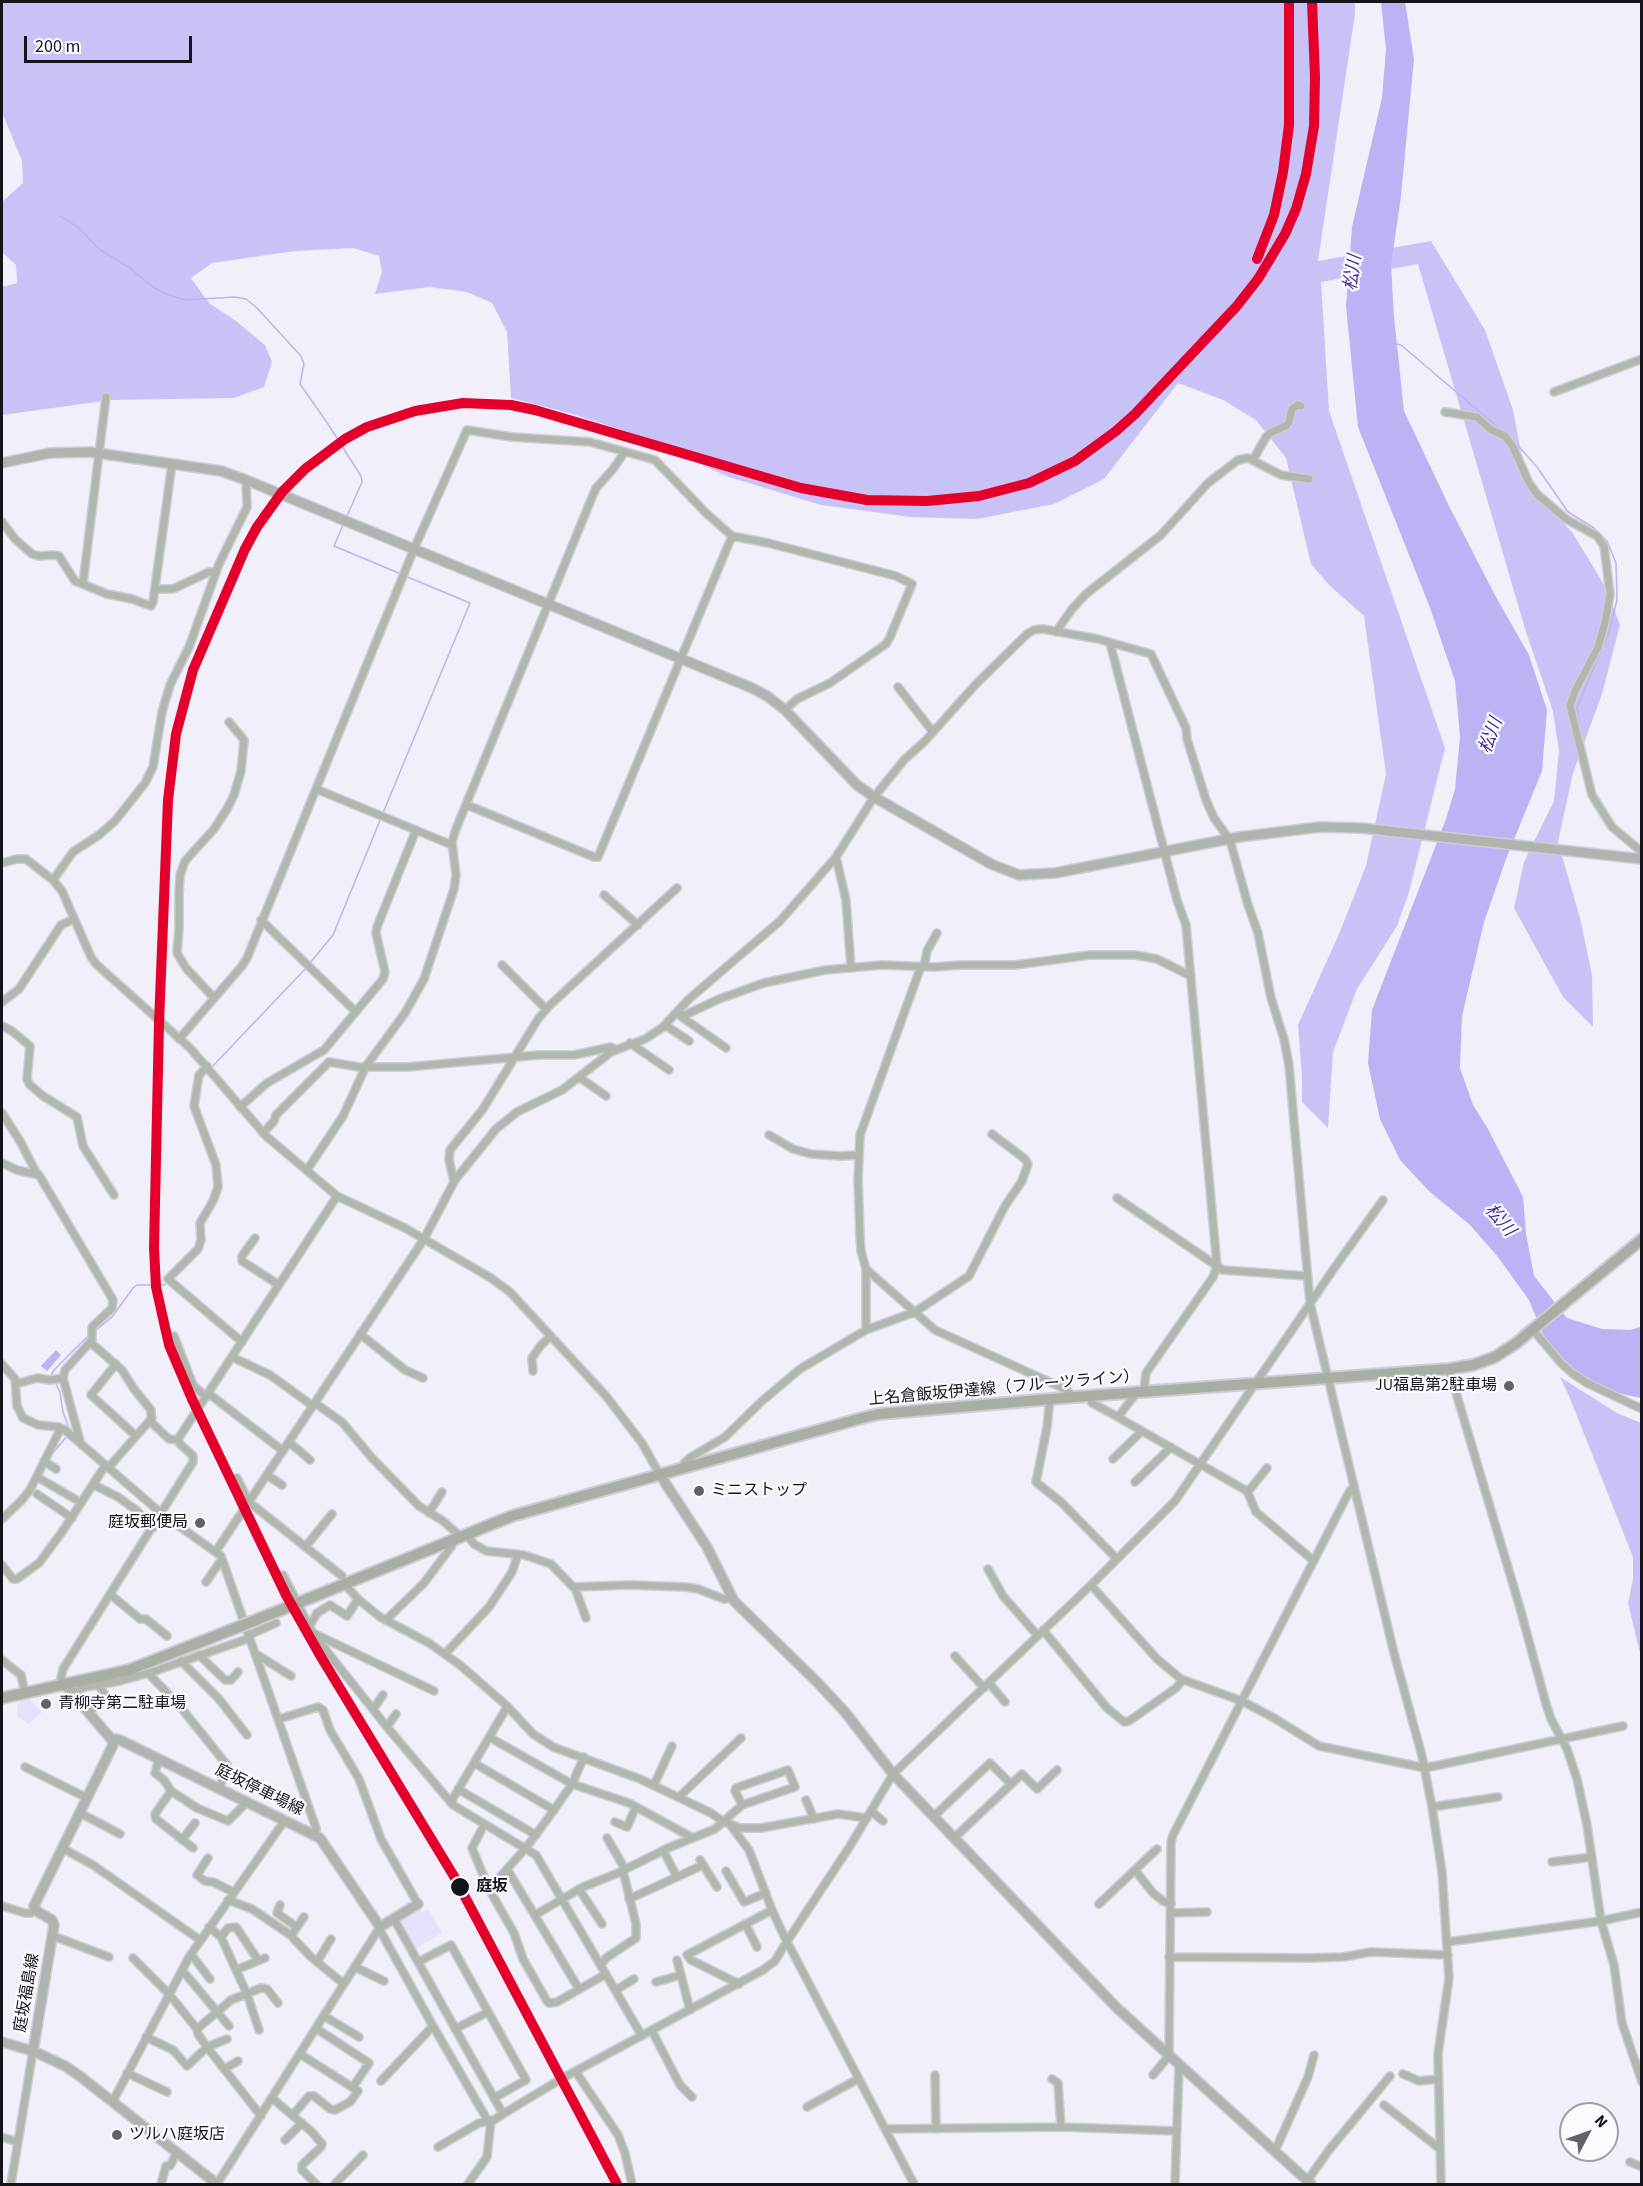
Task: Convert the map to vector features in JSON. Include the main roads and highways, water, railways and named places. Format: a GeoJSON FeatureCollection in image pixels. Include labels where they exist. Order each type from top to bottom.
{"type":"FeatureCollection","features":[{"type":"Feature","properties":{"kind":"main road","name":"上名倉飯坂伊達線（フルーツライン）"},"geometry":{"type":"LineString","coordinates":[[2,1698],[25,1693],[69,1689],[248,1630],[296,1602],[512,1516],[879,1414],[1089,1395],[1449,1369],[1473,1365],[1495,1357],[1510,1348],[1641,1239]]}},
{"type":"Feature","properties":{"kind":"water","name":"松川"},"geometry":{"type":"Polygon","coordinates":[[[1381,2],[1405,2],[1414,59],[1401,196],[1391,265],[1404,411],[1450,508],[1529,655],[1547,710],[1542,771],[1506,859],[1484,922],[1462,1016],[1460,1068],[1473,1105],[1523,1197],[1526,1234],[1534,1276],[1567,1318],[1602,1329],[1630,1330],[1641,1327],[1641,1398],[1602,1390],[1570,1369],[1546,1342],[1529,1300],[1498,1257],[1470,1225],[1429,1191],[1400,1160],[1380,1119],[1368,1063],[1372,1010],[1446,819],[1455,789],[1460,737],[1455,681],[1429,605],[1358,427],[1346,306],[1352,227],[1382,98],[1386,49],[1381,2]]]}},
{"type":"Feature","properties":{"kind":"water"},"geometry":{"type":"Polygon","coordinates":[[[56,1350],[61,1355],[47,1371],[41,1366],[56,1350]]]}},
{"type":"Feature","properties":{"kind":"waterway"},"geometry":{"type":"LineString","coordinates":[[60,216],[79,228],[100,250],[130,268],[154,288],[185,300],[235,297],[246,299],[256,307],[301,356],[304,364],[300,384],[361,476],[362,482],[347,516]]}},
{"type":"Feature","properties":{"kind":"waterway"},"geometry":{"type":"LineString","coordinates":[[1397,344],[1501,430]]}},
{"type":"Feature","properties":{"kind":"waterway"},"geometry":{"type":"LineString","coordinates":[[1512,439],[1537,467],[1568,512],[1594,528],[1607,541],[1616,563],[1617,600],[1609,632],[1577,707],[1582,742]]}},
{"type":"Feature","properties":{"kind":"waterway"},"geometry":{"type":"LineString","coordinates":[[344,523],[334,546],[401,574]]}},
{"type":"Feature","properties":{"kind":"waterway"},"geometry":{"type":"LineString","coordinates":[[383,813],[470,603],[405,576]]}},
{"type":"Feature","properties":{"kind":"waterway"},"geometry":{"type":"LineString","coordinates":[[310,963],[333,935],[381,818]]}},
{"type":"Feature","properties":{"kind":"waterway"},"geometry":{"type":"LineString","coordinates":[[211,1068],[307,967]]}},
{"type":"Feature","properties":{"kind":"waterway"},"geometry":{"type":"LineString","coordinates":[[202,1079],[207,1071]]}},
{"type":"Feature","properties":{"kind":"waterway"},"geometry":{"type":"LineString","coordinates":[[198,1109],[199,1096]]}},
{"type":"Feature","properties":{"kind":"waterway"},"geometry":{"type":"LineString","coordinates":[[219,1167],[221,1180]]}},
{"type":"Feature","properties":{"kind":"waterway"},"geometry":{"type":"LineString","coordinates":[[95,1331],[112,1317],[137,1285],[164,1285],[167,1282]]}},
{"type":"Feature","properties":{"kind":"waterway"},"geometry":{"type":"LineString","coordinates":[[52,1378],[51,1375],[55,1369],[89,1335]]}},
{"type":"Feature","properties":{"kind":"waterway"},"geometry":{"type":"LineString","coordinates":[[55,1382],[60,1392],[63,1412],[70,1431]]}},
{"type":"Feature","properties":{"kind":"waterway"},"geometry":{"type":"LineString","coordinates":[[52,1454],[68,1435]]}},
{"type":"Feature","properties":{"kind":"place","name":"JU福島第2駐車場"},"geometry":{"type":"Point","coordinates":[1509,1386]}},
{"type":"Feature","properties":{"kind":"place","name":"ミニストップ"},"geometry":{"type":"Point","coordinates":[699,1491]}},
{"type":"Feature","properties":{"kind":"place","name":"庭坂郵便局"},"geometry":{"type":"Point","coordinates":[200,1523]}},
{"type":"Feature","properties":{"kind":"place","name":"青柳寺第二駐車場"},"geometry":{"type":"Point","coordinates":[46,1704]}},
{"type":"Feature","properties":{"kind":"place","name":"庭坂"},"geometry":{"type":"Point","coordinates":[460,1887]}},
{"type":"Feature","properties":{"kind":"place","name":"ツルハ庭坂店"},"geometry":{"type":"Point","coordinates":[117,2135]}}]}
